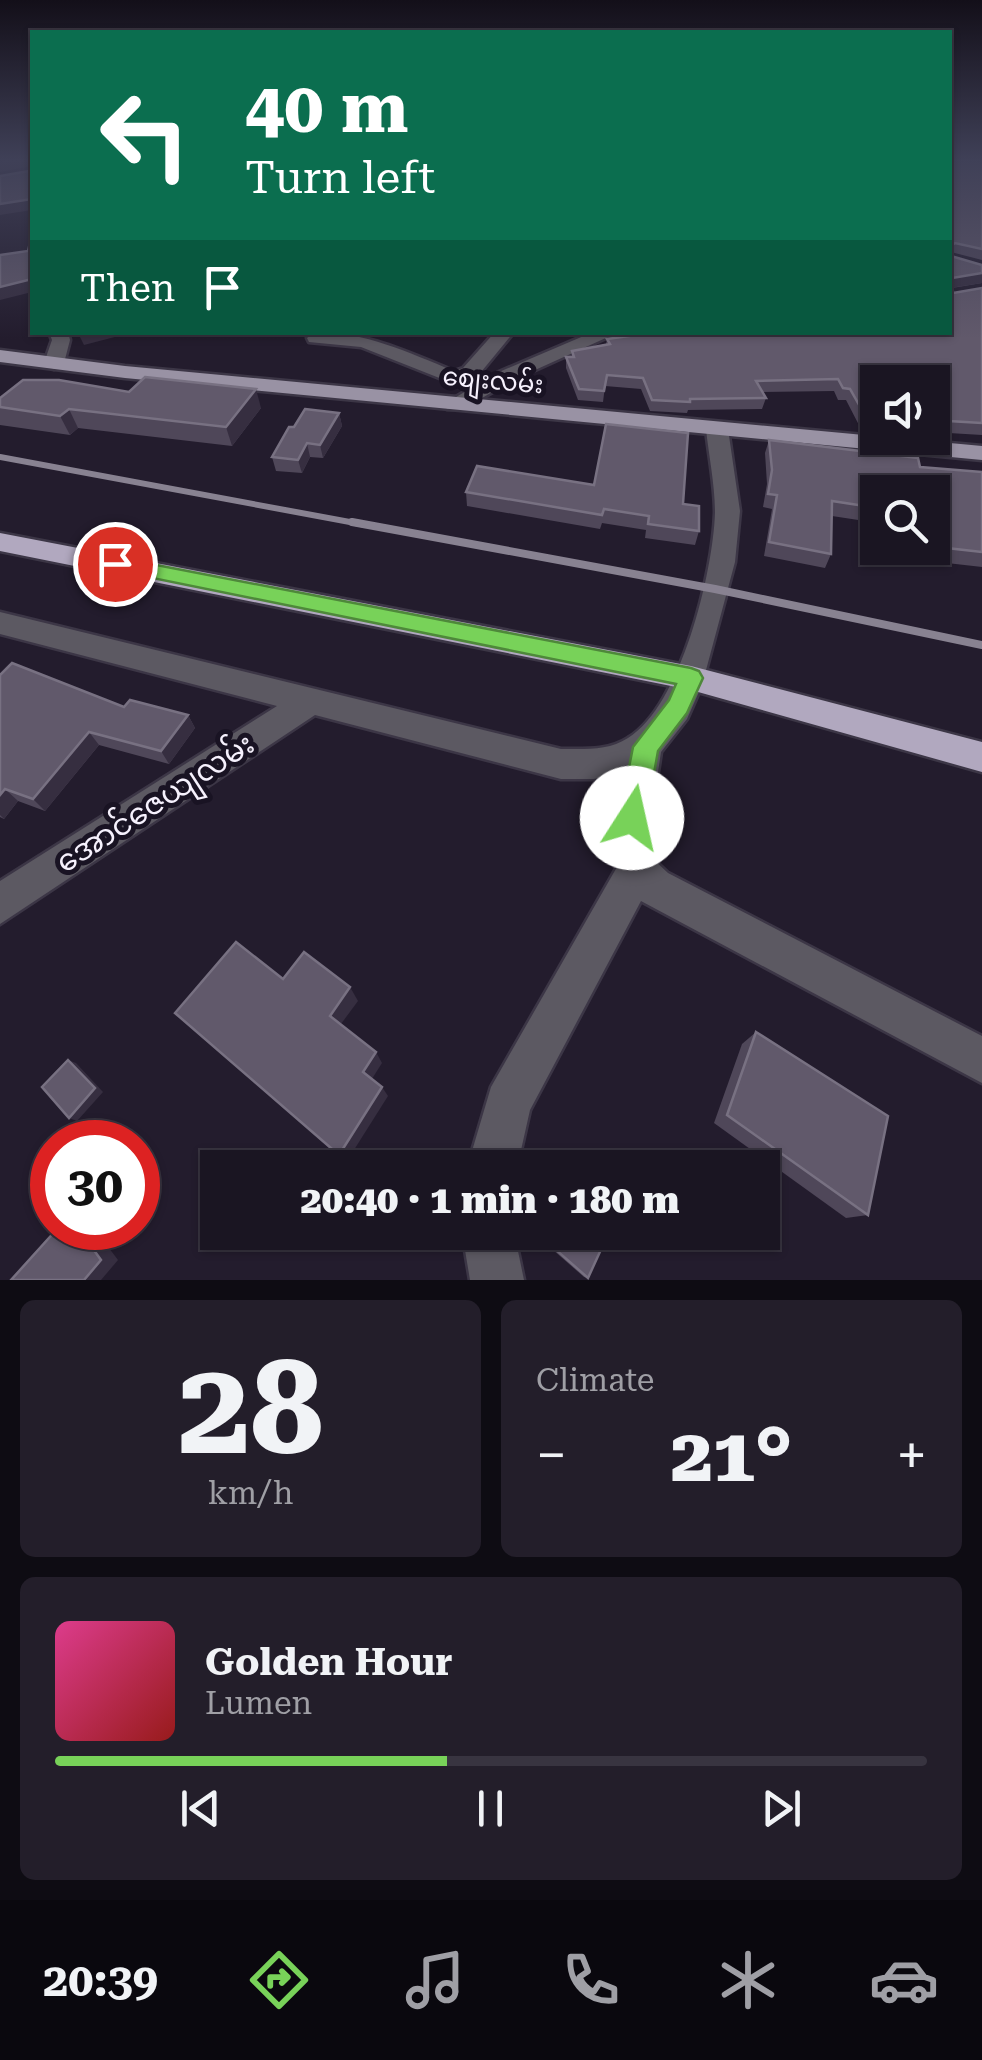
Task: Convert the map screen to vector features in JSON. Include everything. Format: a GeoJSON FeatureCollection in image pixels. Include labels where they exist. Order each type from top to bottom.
{"type":"FeatureCollection","features":[{"type":"Feature","properties":{"kind":"highway"},"geometry":{"type":"LineString","coordinates":[[0,542],[691,678],[982,757]]}},
{"type":"Feature","properties":{"kind":"main road","name":"စျေးလမ်း"},"geometry":{"type":"LineString","coordinates":[[0,356],[444,403],[982,452]]}},
{"type":"Feature","properties":{"kind":"street"},"geometry":{"type":"LineString","coordinates":[[54,363],[59,335]]}},
{"type":"Feature","properties":{"kind":"street"},"geometry":{"type":"LineString","coordinates":[[444,403],[452,377],[480,335]]}},
{"type":"Feature","properties":{"kind":"street"},"geometry":{"type":"LineString","coordinates":[[316,338],[343,337],[368,343],[452,377],[470,374],[503,335]]}},
{"type":"Feature","properties":{"kind":"street"},"geometry":{"type":"LineString","coordinates":[[444,403],[603,335]]}},
{"type":"Feature","properties":{"kind":"street"},"geometry":{"type":"LineString","coordinates":[[0,623],[561,764],[594,767],[621,761],[646,747],[678,706],[691,678],[712,604],[727,520],[717,429]]}},
{"type":"Feature","properties":{"kind":"street","name":"အောင်ဇေယျလမ်း"},"geometry":{"type":"LineString","coordinates":[[0,904],[309,702]]}},
{"type":"Feature","properties":{"kind":"street"},"geometry":{"type":"LineString","coordinates":[[496,1150],[508,1104],[636,868],[632,818],[646,747]]}},
{"type":"Feature","properties":{"kind":"street"},"geometry":{"type":"LineString","coordinates":[[636,868],[654,887],[688,908],[982,1060]]}},
{"type":"Feature","properties":{"kind":"street"},"geometry":{"type":"LineString","coordinates":[[491,1250],[496,1280]]}},
{"type":"Feature","properties":{"kind":"building"},"geometry":{"type":"Polygon","coordinates":[[[952,220],[982,220],[982,249],[952,245],[952,220]]]}},
{"type":"Feature","properties":{"kind":"building"},"geometry":{"type":"Polygon","coordinates":[[[30,242],[30,280],[0,287],[0,255],[28,251],[30,242]]]}},
{"type":"Feature","properties":{"kind":"building"},"geometry":{"type":"Polygon","coordinates":[[[952,256],[982,265],[982,273],[952,278],[952,256]]]}},
{"type":"Feature","properties":{"kind":"building"},"geometry":{"type":"Polygon","coordinates":[[[952,278],[953,293],[982,288],[982,423],[950,421],[950,365],[860,365],[860,406],[850,389],[843,388],[838,379],[756,381],[766,398],[690,402],[652,400],[643,378],[607,375],[604,391],[579,389],[566,357],[574,357],[572,351],[610,344],[607,339],[636,335],[952,335],[952,278]]]}},
{"type":"Feature","properties":{"kind":"building"},"geometry":{"type":"Polygon","coordinates":[[[145,377],[256,389],[226,427],[69,409],[60,416],[0,407],[0,398],[23,380],[59,380],[129,392],[145,377]]]}},
{"type":"Feature","properties":{"kind":"building"},"geometry":{"type":"Polygon","coordinates":[[[305,409],[339,413],[320,445],[307,443],[298,460],[272,457],[289,427],[294,427],[305,409]]]}},
{"type":"Feature","properties":{"kind":"building"},"geometry":{"type":"Polygon","coordinates":[[[606,424],[688,433],[683,504],[699,506],[699,531],[648,524],[649,516],[604,509],[602,515],[466,492],[477,466],[594,485],[606,424]]]}},
{"type":"Feature","properties":{"kind":"building"},"geometry":{"type":"Polygon","coordinates":[[[769,440],[860,451],[860,455],[918,458],[920,467],[982,472],[982,552],[950,548],[950,475],[860,475],[860,505],[832,501],[831,554],[769,542],[777,495],[768,494],[772,470],[769,440]]]}},
{"type":"Feature","properties":{"kind":"building"},"geometry":{"type":"Polygon","coordinates":[[[12,663],[124,707],[130,700],[188,715],[161,751],[89,732],[33,799],[5,789],[0,795],[0,675],[12,663]]]}},
{"type":"Feature","properties":{"kind":"building"},"geometry":{"type":"Polygon","coordinates":[[[236,942],[283,979],[304,952],[350,987],[330,1016],[376,1052],[363,1072],[382,1087],[342,1150],[333,1150],[175,1013],[236,942]]]}},
{"type":"Feature","properties":{"kind":"building"},"geometry":{"type":"Polygon","coordinates":[[[756,1032],[888,1116],[868,1215],[780,1150],[727,1115],[756,1032]]]}},
{"type":"Feature","properties":{"kind":"building"},"geometry":{"type":"Polygon","coordinates":[[[68,1060],[95,1088],[69,1118],[42,1087],[68,1060]]]}},
{"type":"Feature","properties":{"kind":"building"},"geometry":{"type":"Polygon","coordinates":[[[38,1250],[94,1250],[101,1260],[84,1280],[11,1280],[38,1250]]]}},
{"type":"Feature","properties":{"kind":"building"},"geometry":{"type":"Polygon","coordinates":[[[556,1250],[601,1250],[588,1278],[556,1250]]]}},
{"type":"Feature","properties":{"kind":"railway"},"geometry":{"type":"LineString","coordinates":[[0,457],[366,525]]}},
{"type":"Feature","properties":{"kind":"railway"},"geometry":{"type":"LineString","coordinates":[[352,522],[715,589],[982,645]]}},
{"type":"Feature","properties":{"kind":"route"},"geometry":{"type":"LineString","coordinates":[[115,564],[691,678],[678,706],[646,747],[632,818]]}}]}
